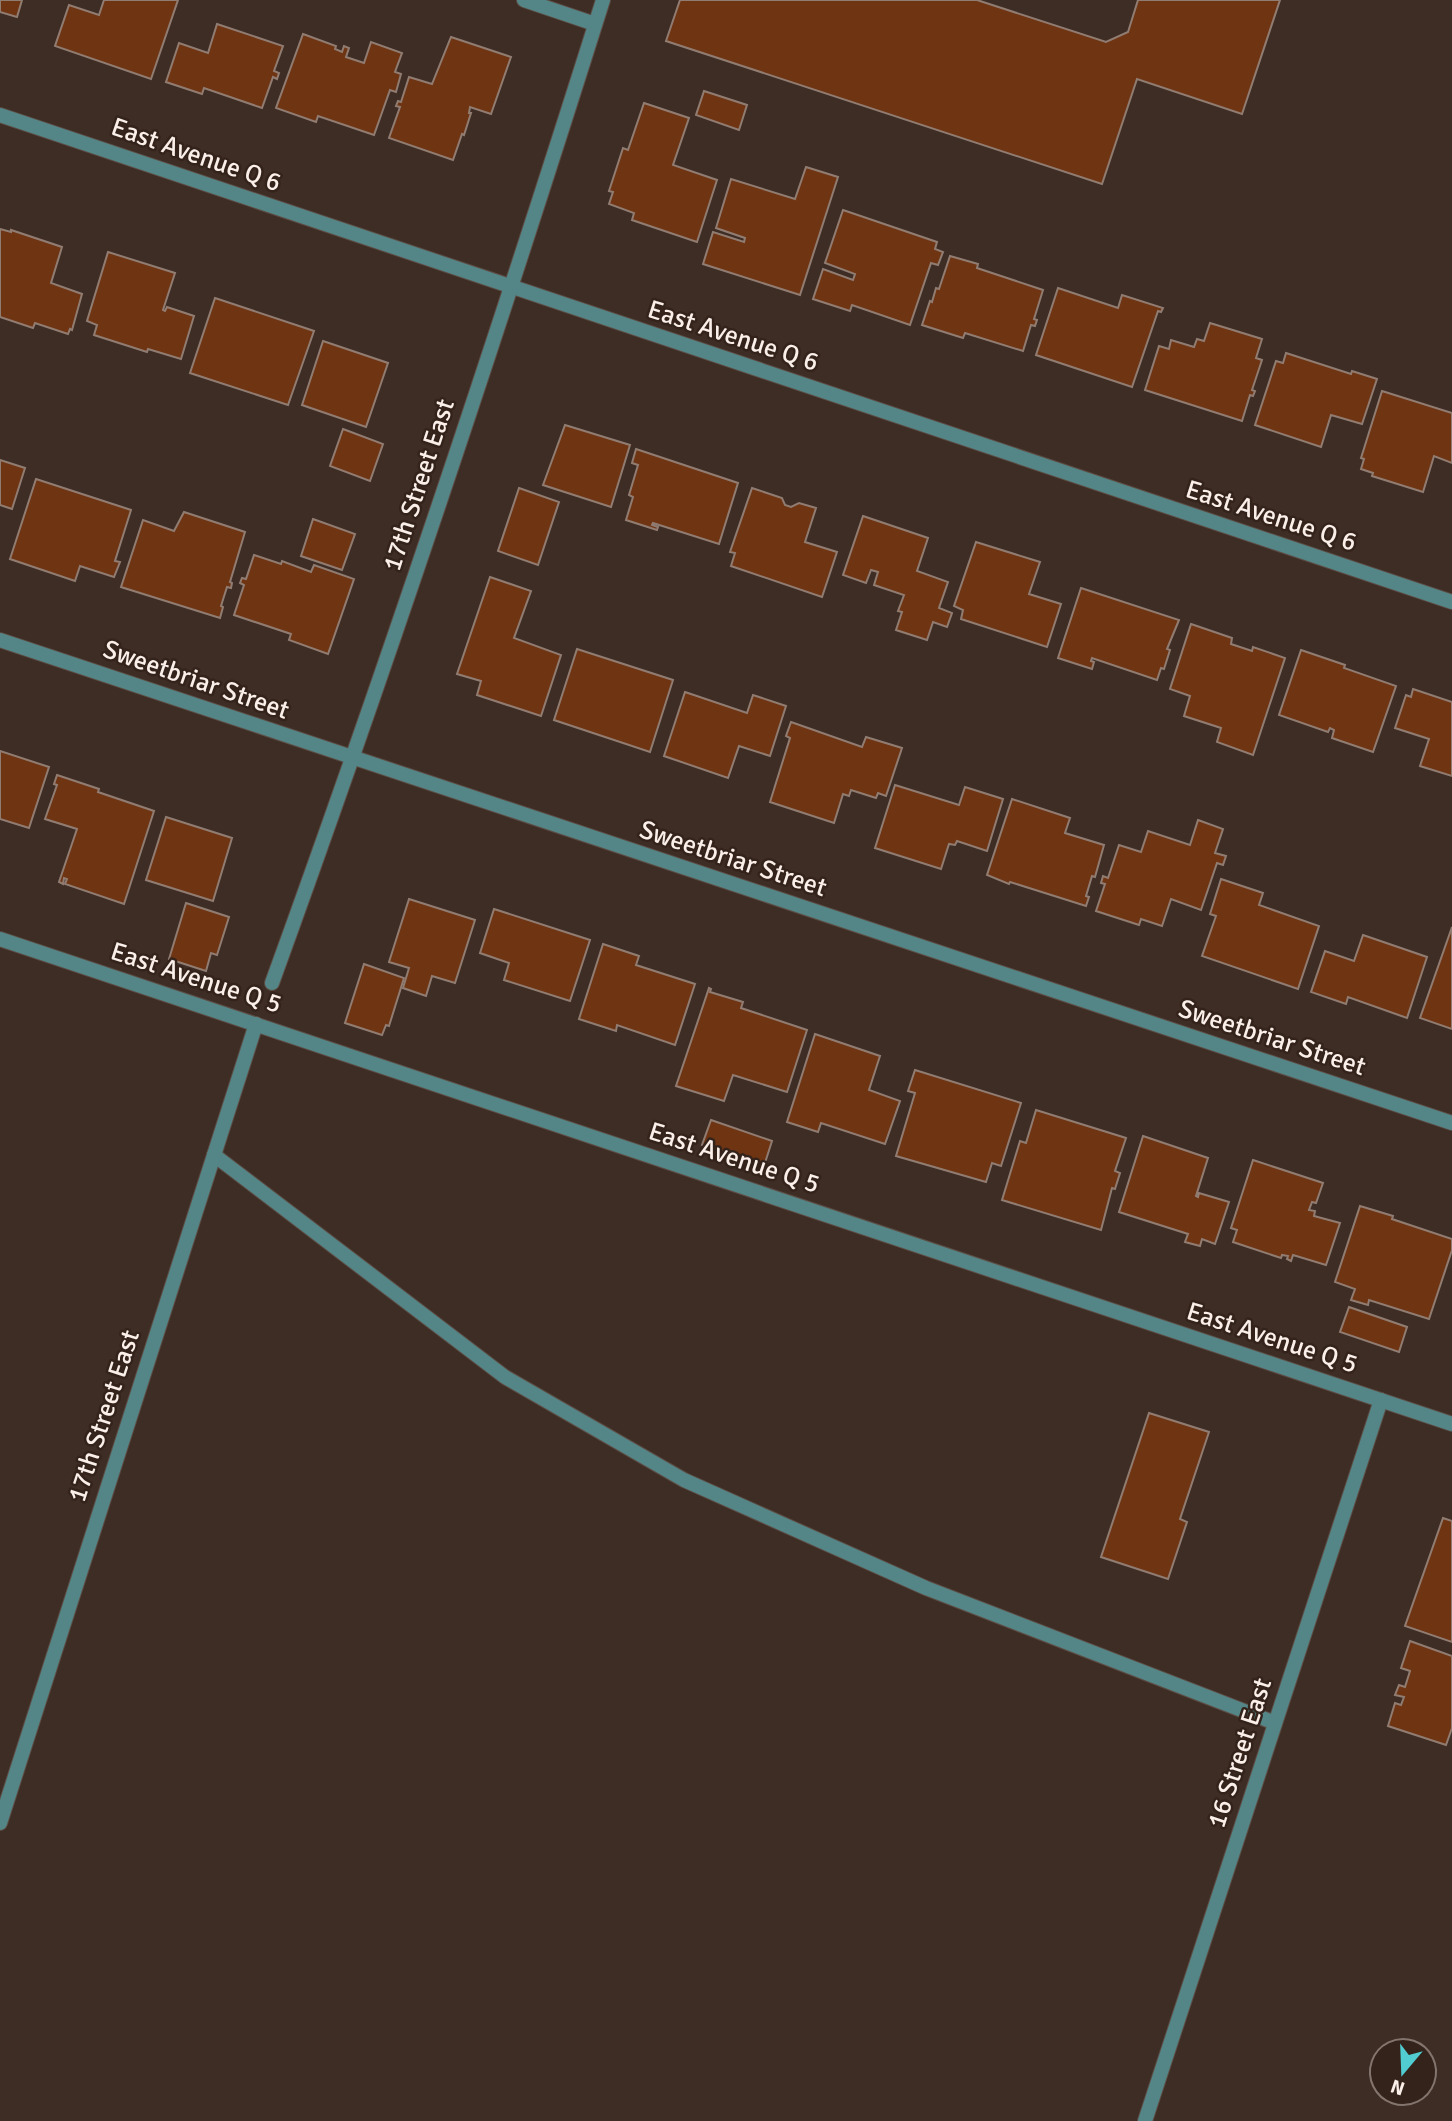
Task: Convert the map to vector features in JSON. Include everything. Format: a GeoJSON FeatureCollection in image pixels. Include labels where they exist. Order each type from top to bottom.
{"type":"FeatureCollection","features":[{"type":"Feature","properties":{"kind":"street"},"geometry":{"type":"LineString","coordinates":[[524,0],[595,24]]}},
{"type":"Feature","properties":{"kind":"street","name":"17th Street East"},"geometry":{"type":"LineString","coordinates":[[272,983],[354,759],[603,0]]}},
{"type":"Feature","properties":{"kind":"street","name":"East Avenue Q 6"},"geometry":{"type":"LineString","coordinates":[[0,115],[1452,602]]}},
{"type":"Feature","properties":{"kind":"street","name":"Sweetbriar Street"},"geometry":{"type":"LineString","coordinates":[[0,640],[1452,1123]]}},
{"type":"Feature","properties":{"kind":"street","name":"East Avenue Q 5"},"geometry":{"type":"LineString","coordinates":[[0,939],[1452,1424]]}},
{"type":"Feature","properties":{"kind":"street","name":"17th Street East"},"geometry":{"type":"LineString","coordinates":[[0,1823],[256,1024]]}},
{"type":"Feature","properties":{"kind":"street"},"geometry":{"type":"LineString","coordinates":[[214,1155],[505,1377],[684,1480],[926,1588],[1275,1723]]}},
{"type":"Feature","properties":{"kind":"street","name":"16 Street East"},"geometry":{"type":"LineString","coordinates":[[1145,2121],[1381,1400]]}},
{"type":"Feature","properties":{"kind":"building"},"geometry":{"type":"Polygon","coordinates":[[[0,0],[22,0],[17,17],[0,12],[0,0]]]}},
{"type":"Feature","properties":{"kind":"building"},"geometry":{"type":"Polygon","coordinates":[[[104,0],[178,0],[151,79],[55,46],[69,5],[99,15],[104,0]]]}},
{"type":"Feature","properties":{"kind":"building"},"geometry":{"type":"Polygon","coordinates":[[[680,0],[977,0],[1106,42],[1128,32],[1138,0],[1280,0],[1242,114],[1137,79],[1102,184],[666,41],[680,0]]]}},
{"type":"Feature","properties":{"kind":"building"},"geometry":{"type":"Polygon","coordinates":[[[217,24],[283,46],[274,71],[279,73],[277,79],[273,77],[262,108],[204,88],[202,94],[166,82],[179,43],[208,53],[217,24]]]}},
{"type":"Feature","properties":{"kind":"building"},"geometry":{"type":"Polygon","coordinates":[[[303,34],[336,46],[335,49],[342,52],[344,46],[349,48],[346,57],[364,63],[371,42],[402,53],[395,72],[401,74],[396,92],[390,90],[374,135],[318,116],[316,122],[276,108],[303,34]]]}},
{"type":"Feature","properties":{"kind":"building"},"geometry":{"type":"Polygon","coordinates":[[[451,37],[511,57],[491,114],[470,107],[471,113],[464,135],[462,134],[453,160],[389,138],[400,107],[396,106],[398,101],[401,102],[409,77],[432,84],[451,37]]]}},
{"type":"Feature","properties":{"kind":"building"},"geometry":{"type":"Polygon","coordinates":[[[704,91],[747,105],[739,130],[696,115],[704,91]]]}},
{"type":"Feature","properties":{"kind":"building"},"geometry":{"type":"Polygon","coordinates":[[[644,103],[689,118],[673,165],[717,180],[697,242],[632,220],[634,213],[609,204],[613,192],[609,191],[623,148],[628,150],[644,103]]]}},
{"type":"Feature","properties":{"kind":"building"},"geometry":{"type":"Polygon","coordinates":[[[806,167],[838,177],[800,295],[703,264],[713,232],[744,242],[745,238],[716,228],[731,179],[795,199],[806,167]]]}},
{"type":"Feature","properties":{"kind":"building"},"geometry":{"type":"Polygon","coordinates":[[[843,210],[937,242],[935,249],[943,252],[938,265],[931,263],[910,325],[852,305],[850,311],[813,299],[823,269],[853,280],[855,274],[825,263],[843,210]]]}},
{"type":"Feature","properties":{"kind":"building"},"geometry":{"type":"Polygon","coordinates":[[[0,229],[11,230],[62,247],[51,283],[82,294],[72,330],[70,329],[68,334],[35,323],[33,328],[0,317],[0,229]]]}},
{"type":"Feature","properties":{"kind":"building"},"geometry":{"type":"Polygon","coordinates":[[[108,252],[175,273],[163,310],[167,307],[194,316],[181,359],[148,349],[147,352],[94,335],[97,325],[87,321],[108,252]]]}},
{"type":"Feature","properties":{"kind":"building"},"geometry":{"type":"Polygon","coordinates":[[[950,256],[978,264],[977,268],[1043,290],[1034,319],[1037,320],[1035,326],[1031,325],[1023,351],[965,333],[963,338],[922,325],[936,288],[939,289],[950,256]]]}},
{"type":"Feature","properties":{"kind":"building"},"geometry":{"type":"Polygon","coordinates":[[[1058,288],[1118,308],[1122,295],[1163,308],[1161,312],[1158,311],[1132,387],[1036,355],[1058,288]]]}},
{"type":"Feature","properties":{"kind":"building"},"geometry":{"type":"Polygon","coordinates":[[[215,298],[314,331],[288,405],[190,373],[215,298]]]}},
{"type":"Feature","properties":{"kind":"building"},"geometry":{"type":"Polygon","coordinates":[[[1210,323],[1262,339],[1256,358],[1262,360],[1252,390],[1255,391],[1253,396],[1250,395],[1242,421],[1145,390],[1159,346],[1169,349],[1171,340],[1194,347],[1197,339],[1204,341],[1210,323]]]}},
{"type":"Feature","properties":{"kind":"building"},"geometry":{"type":"Polygon","coordinates":[[[323,341],[388,363],[366,427],[302,405],[323,341]]]}},
{"type":"Feature","properties":{"kind":"building"},"geometry":{"type":"Polygon","coordinates":[[[1286,353],[1351,374],[1352,371],[1377,379],[1362,424],[1331,415],[1321,447],[1255,425],[1276,361],[1283,363],[1286,353]]]}},
{"type":"Feature","properties":{"kind":"building"},"geometry":{"type":"Polygon","coordinates":[[[1382,391],[1452,413],[1452,463],[1434,456],[1423,492],[1372,476],[1373,473],[1361,469],[1364,459],[1361,458],[1382,391]]]}},
{"type":"Feature","properties":{"kind":"building"},"geometry":{"type":"Polygon","coordinates":[[[565,425],[630,445],[611,507],[543,485],[565,425]]]}},
{"type":"Feature","properties":{"kind":"building"},"geometry":{"type":"Polygon","coordinates":[[[343,429],[383,444],[370,481],[330,466],[343,429]]]}},
{"type":"Feature","properties":{"kind":"building"},"geometry":{"type":"Polygon","coordinates":[[[636,449],[738,483],[719,544],[653,523],[652,525],[658,527],[657,530],[626,520],[633,497],[629,495],[638,465],[632,463],[636,449]]]}},
{"type":"Feature","properties":{"kind":"building"},"geometry":{"type":"Polygon","coordinates":[[[0,460],[25,468],[12,509],[0,505],[0,460]]]}},
{"type":"Feature","properties":{"kind":"building"},"geometry":{"type":"Polygon","coordinates":[[[36,479],[131,510],[115,561],[120,562],[114,577],[80,566],[75,581],[10,559],[36,479]]]}},
{"type":"Feature","properties":{"kind":"building"},"geometry":{"type":"Polygon","coordinates":[[[519,488],[559,502],[538,565],[498,551],[519,488]]]}},
{"type":"Feature","properties":{"kind":"building"},"geometry":{"type":"Polygon","coordinates":[[[752,488],[782,498],[785,505],[791,507],[799,503],[816,508],[805,542],[837,552],[822,597],[731,566],[735,553],[730,552],[752,488]]]}},
{"type":"Feature","properties":{"kind":"building"},"geometry":{"type":"Polygon","coordinates":[[[184,512],[245,532],[230,582],[231,588],[227,587],[221,606],[220,618],[121,587],[143,520],[174,531],[184,512]]]}},
{"type":"Feature","properties":{"kind":"building"},"geometry":{"type":"Polygon","coordinates":[[[863,516],[928,538],[917,571],[948,582],[939,608],[952,613],[947,627],[933,622],[927,640],[896,630],[902,612],[898,611],[904,595],[874,585],[878,572],[871,570],[866,583],[843,575],[863,516]]]}},
{"type":"Feature","properties":{"kind":"building"},"geometry":{"type":"Polygon","coordinates":[[[313,519],[355,534],[342,570],[301,556],[313,519]]]}},
{"type":"Feature","properties":{"kind":"building"},"geometry":{"type":"Polygon","coordinates":[[[976,542],[1040,562],[1029,594],[1061,604],[1047,647],[961,619],[963,610],[954,606],[976,542]]]}},
{"type":"Feature","properties":{"kind":"building"},"geometry":{"type":"Polygon","coordinates":[[[254,555],[281,564],[282,561],[311,572],[314,565],[354,579],[328,654],[289,640],[291,634],[234,615],[244,585],[240,583],[242,578],[246,579],[254,555]]]}},
{"type":"Feature","properties":{"kind":"building"},"geometry":{"type":"Polygon","coordinates":[[[490,577],[531,591],[514,638],[561,655],[541,716],[477,695],[481,681],[457,674],[490,577]]]}},
{"type":"Feature","properties":{"kind":"building"},"geometry":{"type":"Polygon","coordinates":[[[1081,588],[1179,620],[1167,649],[1170,650],[1164,669],[1161,668],[1157,680],[1092,658],[1092,669],[1058,658],[1081,588]]]}},
{"type":"Feature","properties":{"kind":"building"},"geometry":{"type":"Polygon","coordinates":[[[1191,624],[1232,638],[1231,644],[1252,651],[1253,647],[1285,658],[1253,755],[1217,742],[1221,728],[1184,716],[1190,696],[1170,689],[1191,624]]]}},
{"type":"Feature","properties":{"kind":"building"},"geometry":{"type":"Polygon","coordinates":[[[577,649],[673,680],[650,752],[554,720],[577,649]]]}},
{"type":"Feature","properties":{"kind":"building"},"geometry":{"type":"Polygon","coordinates":[[[1301,650],[1396,686],[1373,752],[1332,738],[1334,730],[1330,728],[1328,732],[1279,715],[1301,650]]]}},
{"type":"Feature","properties":{"kind":"building"},"geometry":{"type":"Polygon","coordinates":[[[1413,689],[1452,702],[1452,776],[1420,766],[1429,739],[1395,728],[1406,695],[1411,697],[1413,689]]]}},
{"type":"Feature","properties":{"kind":"building"},"geometry":{"type":"Polygon","coordinates":[[[685,692],[747,713],[753,695],[786,706],[770,756],[739,746],[728,778],[664,756],[685,692]]]}},
{"type":"Feature","properties":{"kind":"building"},"geometry":{"type":"Polygon","coordinates":[[[791,722],[862,747],[866,737],[902,748],[886,796],[878,793],[876,798],[851,790],[849,796],[843,794],[834,823],[770,802],[790,738],[786,736],[791,722]]]}},
{"type":"Feature","properties":{"kind":"building"},"geometry":{"type":"Polygon","coordinates":[[[0,751],[49,767],[29,828],[0,819],[0,751]]]}},
{"type":"Feature","properties":{"kind":"building"},"geometry":{"type":"Polygon","coordinates":[[[57,775],[154,811],[124,904],[65,884],[67,879],[64,878],[63,884],[59,882],[77,829],[45,819],[57,785],[54,784],[57,775]]]}},
{"type":"Feature","properties":{"kind":"building"},"geometry":{"type":"Polygon","coordinates":[[[895,785],[959,805],[965,787],[1003,799],[987,851],[957,841],[955,845],[949,844],[941,869],[875,848],[895,785]]]}},
{"type":"Feature","properties":{"kind":"building"},"geometry":{"type":"Polygon","coordinates":[[[1012,799],[1070,818],[1065,833],[1104,845],[1095,877],[1092,876],[1086,896],[1089,897],[1086,906],[987,875],[1012,799]]]}},
{"type":"Feature","properties":{"kind":"building"},"geometry":{"type":"Polygon","coordinates":[[[166,817],[232,838],[213,901],[146,880],[166,817]]]}},
{"type":"Feature","properties":{"kind":"building"},"geometry":{"type":"Polygon","coordinates":[[[1198,820],[1223,829],[1215,853],[1226,856],[1223,865],[1217,863],[1201,910],[1171,899],[1162,926],[1141,919],[1139,925],[1096,911],[1105,884],[1101,883],[1103,876],[1108,878],[1119,845],[1141,852],[1148,831],[1190,845],[1198,820]]]}},
{"type":"Feature","properties":{"kind":"building"},"geometry":{"type":"Polygon","coordinates":[[[1221,879],[1263,893],[1259,905],[1319,926],[1298,989],[1202,956],[1216,916],[1210,914],[1221,879]]]}},
{"type":"Feature","properties":{"kind":"building"},"geometry":{"type":"Polygon","coordinates":[[[409,899],[475,920],[455,983],[432,976],[426,996],[403,988],[409,968],[389,962],[409,899]]]}},
{"type":"Feature","properties":{"kind":"building"},"geometry":{"type":"Polygon","coordinates":[[[186,903],[229,917],[217,955],[211,953],[206,971],[169,959],[186,903]]]}},
{"type":"Feature","properties":{"kind":"building"},"geometry":{"type":"Polygon","coordinates":[[[494,909],[590,940],[570,1001],[504,980],[509,963],[480,953],[494,909]]]}},
{"type":"Feature","properties":{"kind":"building"},"geometry":{"type":"Polygon","coordinates":[[[1452,927],[1452,1029],[1420,1018],[1452,927]]]}},
{"type":"Feature","properties":{"kind":"building"},"geometry":{"type":"Polygon","coordinates":[[[1363,935],[1427,957],[1407,1018],[1348,997],[1346,1004],[1311,992],[1325,951],[1354,961],[1363,935]]]}},
{"type":"Feature","properties":{"kind":"building"},"geometry":{"type":"Polygon","coordinates":[[[603,944],[639,956],[636,965],[695,984],[675,1045],[617,1025],[616,1031],[579,1019],[603,944]]]}},
{"type":"Feature","properties":{"kind":"building"},"geometry":{"type":"Polygon","coordinates":[[[364,964],[404,978],[389,1026],[386,1025],[382,1035],[345,1023],[364,964]]]}},
{"type":"Feature","properties":{"kind":"building"},"geometry":{"type":"Polygon","coordinates":[[[709,988],[710,992],[743,1002],[741,1008],[807,1030],[787,1092],[733,1075],[724,1101],[676,1086],[709,988]]]}},
{"type":"Feature","properties":{"kind":"building"},"geometry":{"type":"Polygon","coordinates":[[[815,1034],[880,1056],[869,1090],[900,1101],[885,1144],[821,1123],[818,1132],[787,1122],[815,1034]]]}},
{"type":"Feature","properties":{"kind":"building"},"geometry":{"type":"Polygon","coordinates":[[[915,1070],[1021,1103],[1001,1166],[992,1163],[986,1182],[896,1156],[915,1093],[908,1091],[915,1070]]]}},
{"type":"Feature","properties":{"kind":"building"},"geometry":{"type":"Polygon","coordinates":[[[1036,1110],[1126,1138],[1115,1171],[1120,1173],[1115,1189],[1112,1188],[1101,1230],[1002,1200],[1020,1141],[1026,1143],[1036,1110]]]}},
{"type":"Feature","properties":{"kind":"building"},"geometry":{"type":"Polygon","coordinates":[[[711,1120],[772,1141],[764,1166],[702,1145],[711,1120]]]}},
{"type":"Feature","properties":{"kind":"building"},"geometry":{"type":"Polygon","coordinates":[[[1143,1136],[1208,1158],[1196,1196],[1198,1197],[1199,1193],[1229,1202],[1215,1244],[1202,1239],[1200,1246],[1185,1242],[1188,1234],[1119,1212],[1143,1136]]]}},
{"type":"Feature","properties":{"kind":"building"},"geometry":{"type":"Polygon","coordinates":[[[1253,1160],[1323,1183],[1316,1203],[1312,1202],[1309,1210],[1315,1211],[1314,1216],[1340,1223],[1326,1265],[1293,1255],[1291,1261],[1287,1259],[1288,1256],[1282,1255],[1281,1258],[1233,1242],[1237,1230],[1231,1228],[1253,1160]]]}},
{"type":"Feature","properties":{"kind":"building"},"geometry":{"type":"Polygon","coordinates":[[[1360,1206],[1452,1239],[1452,1250],[1429,1319],[1369,1300],[1368,1305],[1351,1300],[1355,1289],[1335,1282],[1360,1206]]]}},
{"type":"Feature","properties":{"kind":"building"},"geometry":{"type":"Polygon","coordinates":[[[1349,1307],[1407,1327],[1399,1352],[1340,1332],[1349,1307]]]}},
{"type":"Feature","properties":{"kind":"building"},"geometry":{"type":"Polygon","coordinates":[[[1149,1413],[1209,1432],[1180,1519],[1187,1522],[1168,1579],[1101,1557],[1149,1413]]]}},
{"type":"Feature","properties":{"kind":"building"},"geometry":{"type":"Polygon","coordinates":[[[1443,1518],[1452,1521],[1452,1642],[1405,1626],[1443,1518]]]}},
{"type":"Feature","properties":{"kind":"building"},"geometry":{"type":"Polygon","coordinates":[[[1410,1641],[1452,1656],[1452,1728],[1446,1745],[1388,1726],[1395,1703],[1401,1705],[1404,1697],[1395,1695],[1399,1685],[1405,1687],[1410,1671],[1401,1668],[1410,1641]]]}}]}
